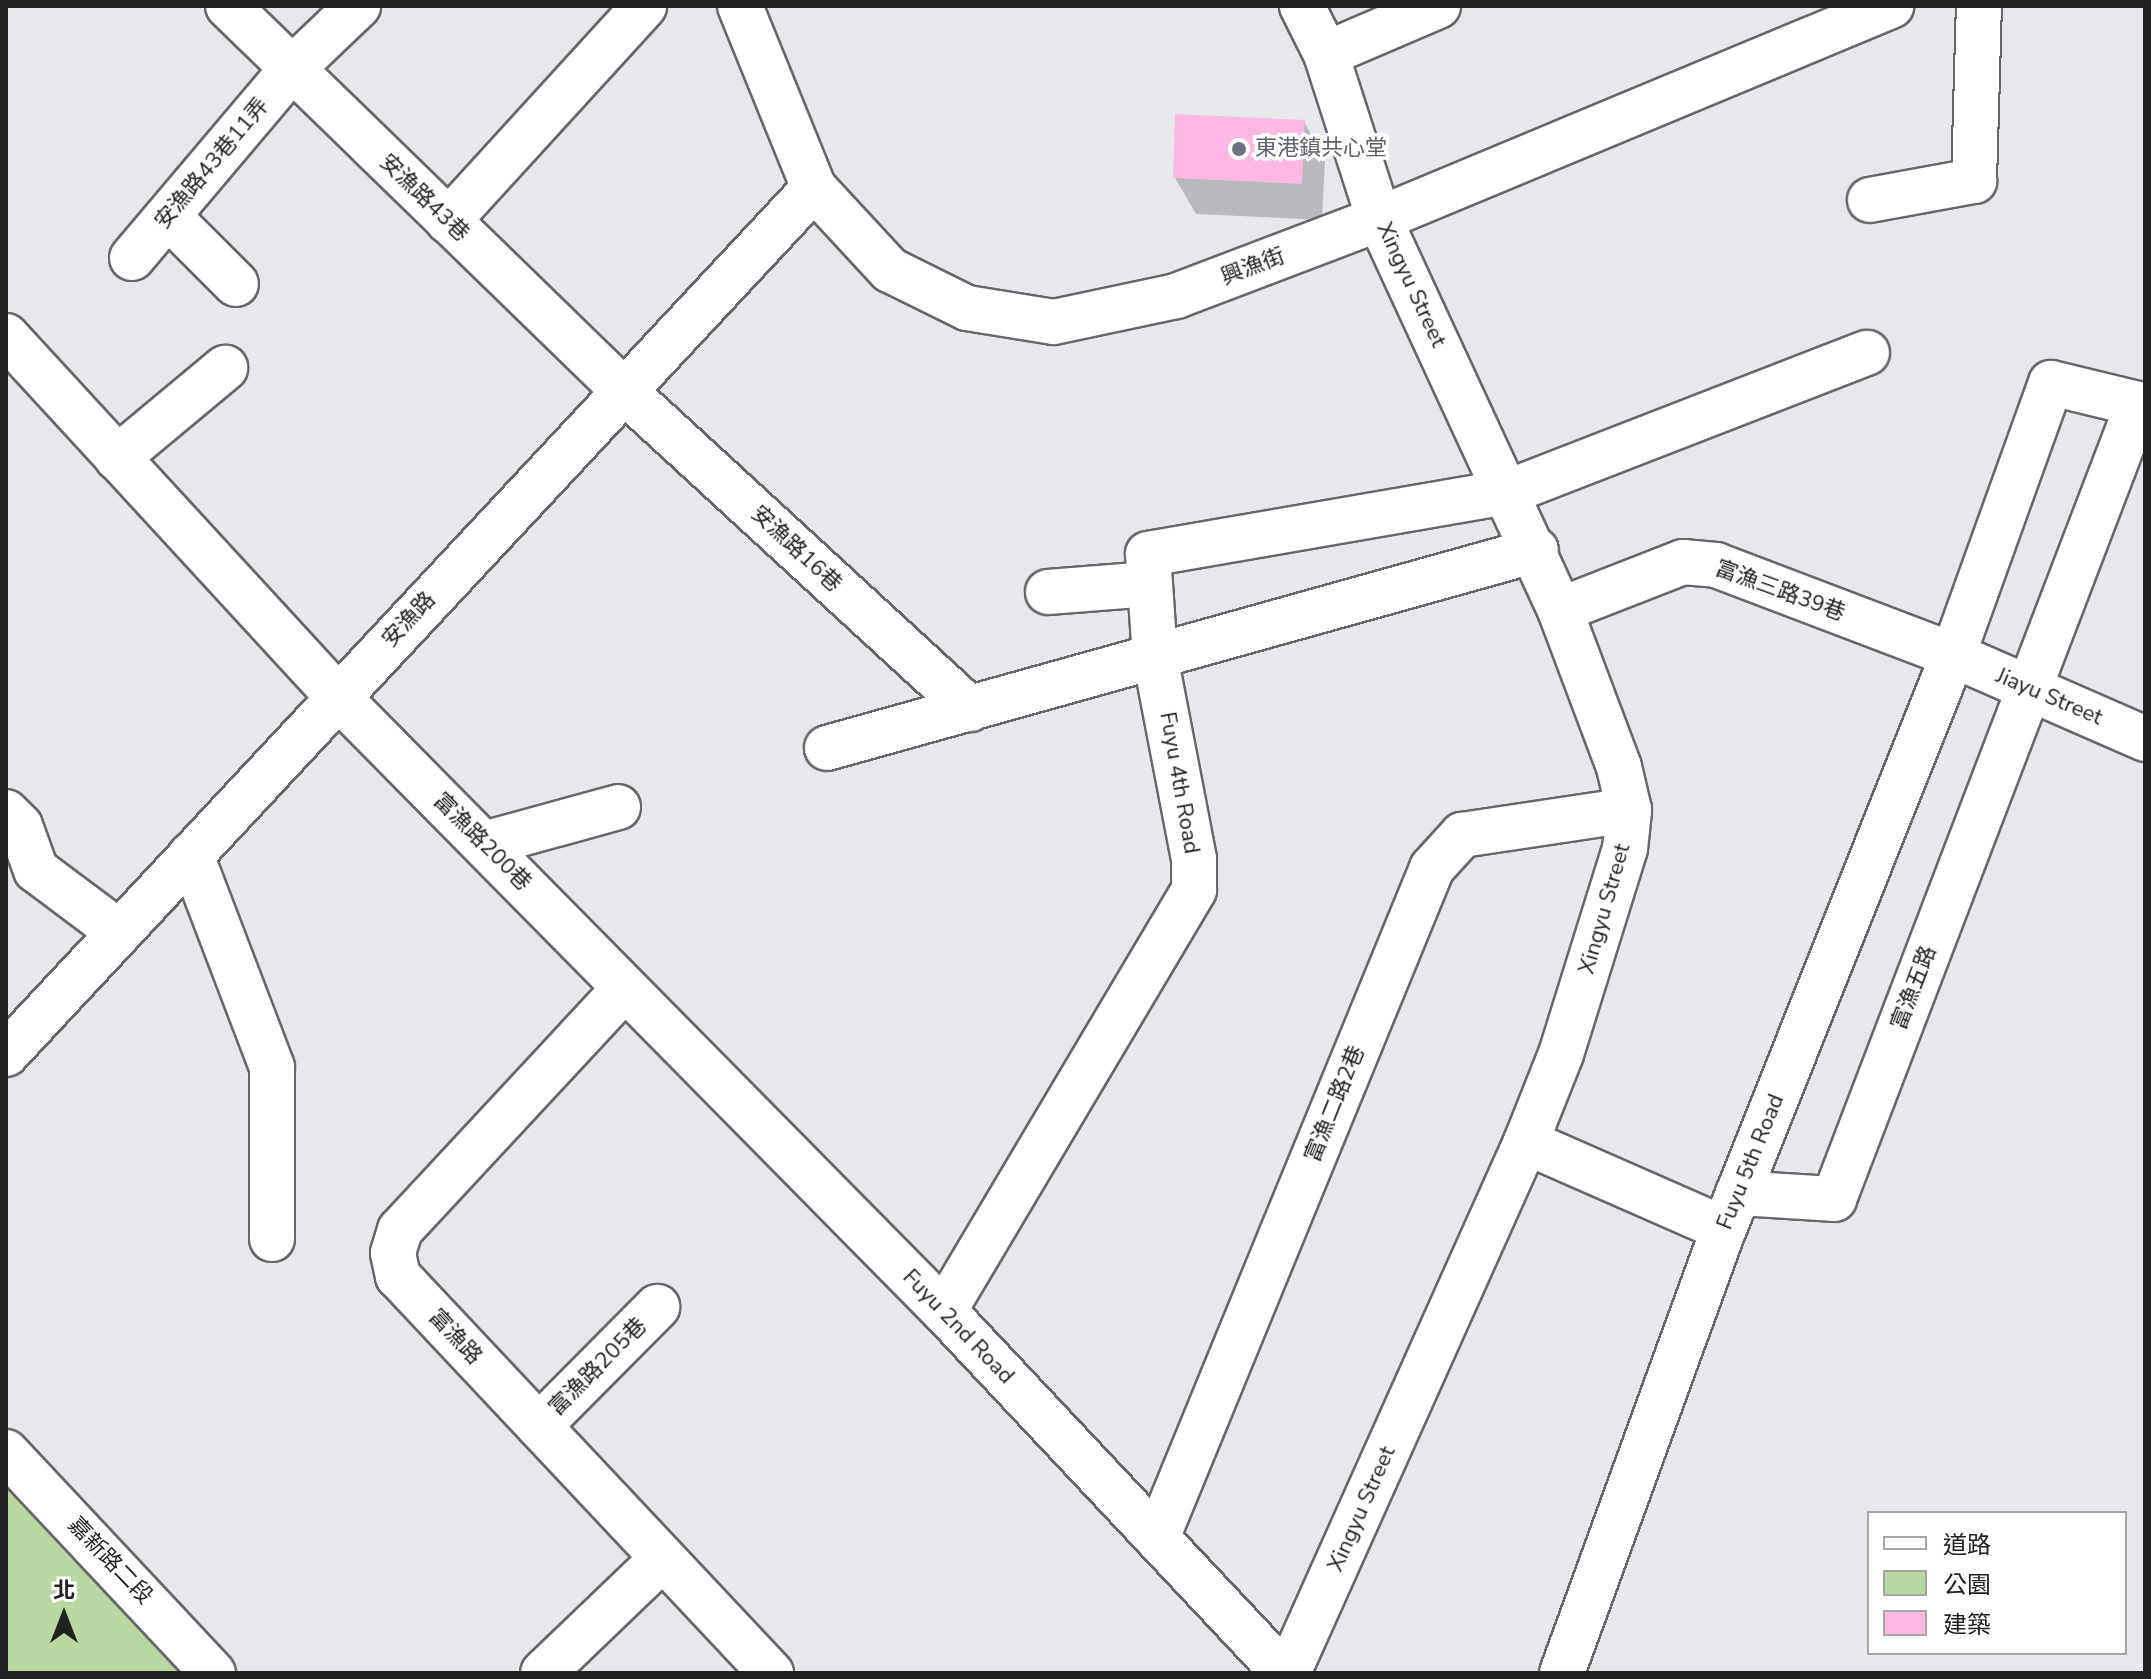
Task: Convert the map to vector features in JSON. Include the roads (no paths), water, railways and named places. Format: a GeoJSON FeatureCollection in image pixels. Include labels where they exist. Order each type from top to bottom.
{"type":"FeatureCollection","features":[{"type":"Feature","properties":{"kind":"street","name":"安漁路43巷"},"geometry":{"type":"LineString","coordinates":[[228,6],[622,389]]}},
{"type":"Feature","properties":{"kind":"street","name":"安漁路43巷11弄"},"geometry":{"type":"LineString","coordinates":[[132,258],[291,70],[358,6]]}},
{"type":"Feature","properties":{"kind":"street"},"geometry":{"type":"LineString","coordinates":[[448,221],[644,6]]}},
{"type":"Feature","properties":{"kind":"street","name":"興漁街"},"geometry":{"type":"LineString","coordinates":[[740,6],[814,188],[890,270],[967,308],[1054,322],[1176,296],[1379,219],[1891,6]]}},
{"type":"Feature","properties":{"kind":"street","name":"Xingyu Street"},"geometry":{"type":"LineString","coordinates":[[1286,1673],[1526,1142],[1561,1054],[1625,849],[1629,810],[1536,550],[1379,219],[1326,54],[1302,6]]}},
{"type":"Feature","properties":{"kind":"street"},"geometry":{"type":"LineString","coordinates":[[1326,54],[1438,6]]}},
{"type":"Feature","properties":{"kind":"street"},"geometry":{"type":"LineString","coordinates":[[1870,200],[1974,181],[1979,6]]}},
{"type":"Feature","properties":{"kind":"street","name":"安漁路"},"geometry":{"type":"LineString","coordinates":[[6,1054],[622,389],[814,188]]}},
{"type":"Feature","properties":{"kind":"street"},"geometry":{"type":"LineString","coordinates":[[168,216],[236,284]]}},
{"type":"Feature","properties":{"kind":"street"},"geometry":{"type":"LineString","coordinates":[[6,336],[338,697]]}},
{"type":"Feature","properties":{"kind":"street"},"geometry":{"type":"LineString","coordinates":[[1508,492],[1867,353]]}},
{"type":"Feature","properties":{"kind":"street"},"geometry":{"type":"LineString","coordinates":[[117,458],[225,368]]}},
{"type":"Feature","properties":{"kind":"street","name":"Fuyu 5th Road"},"geometry":{"type":"LineString","coordinates":[[1562,1673],[1731,1211],[1953,655],[2051,383],[2138,404],[2029,688]]}},
{"type":"Feature","properties":{"kind":"street","name":"安漁路16巷"},"geometry":{"type":"LineString","coordinates":[[622,389],[970,709]]}},
{"type":"Feature","properties":{"kind":"street","name":"Fuyu 4th Road"},"geometry":{"type":"LineString","coordinates":[[944,1311],[1194,890],[1194,859],[1155,657],[1148,554],[1508,492]]}},
{"type":"Feature","properties":{"kind":"street"},"geometry":{"type":"LineString","coordinates":[[827,748],[1536,550]]}},
{"type":"Feature","properties":{"kind":"street","name":"富漁三路39巷"},"geometry":{"type":"LineString","coordinates":[[1560,610],[1683,562],[1716,565],[1953,655]]}},
{"type":"Feature","properties":{"kind":"street"},"geometry":{"type":"LineString","coordinates":[[1048,592],[1150,584]]}},
{"type":"Feature","properties":{"kind":"street","name":"Jiayu Street"},"geometry":{"type":"LineString","coordinates":[[1953,655],[2145,739]]}},
{"type":"Feature","properties":{"kind":"street","name":"富漁五路"},"geometry":{"type":"LineString","coordinates":[[1731,1211],[1834,1199],[2029,688]]}},
{"type":"Feature","properties":{"kind":"street","name":"富漁路200巷"},"geometry":{"type":"LineString","coordinates":[[338,697],[624,989]]}},
{"type":"Feature","properties":{"kind":"street"},"geometry":{"type":"LineString","coordinates":[[484,844],[618,807]]}},
{"type":"Feature","properties":{"kind":"street","name":"富漁二路2巷"},"geometry":{"type":"LineString","coordinates":[[1157,1538],[1432,868],[1462,835],[1629,810]]}},
{"type":"Feature","properties":{"kind":"street"},"geometry":{"type":"LineString","coordinates":[[6,812],[20,826],[36,870],[119,932]]}},
{"type":"Feature","properties":{"kind":"street"},"geometry":{"type":"LineString","coordinates":[[191,855],[272,1067],[272,1239]]}},
{"type":"Feature","properties":{"kind":"street","name":"Fuyu 2nd Road"},"geometry":{"type":"LineString","coordinates":[[624,989],[944,1311],[1286,1673]]}},
{"type":"Feature","properties":{"kind":"street","name":"富漁路"},"geometry":{"type":"LineString","coordinates":[[624,989],[400,1230],[393,1253],[398,1276],[771,1673]]}},
{"type":"Feature","properties":{"kind":"street"},"geometry":{"type":"LineString","coordinates":[[1526,1142],[1731,1211]]}},
{"type":"Feature","properties":{"kind":"street","name":"富漁路205巷"},"geometry":{"type":"LineString","coordinates":[[539,1426],[657,1307]]}},
{"type":"Feature","properties":{"kind":"street","name":"嘉新路二段"},"geometry":{"type":"LineString","coordinates":[[6,1452],[213,1673]]}},
{"type":"Feature","properties":{"kind":"street"},"geometry":{"type":"LineString","coordinates":[[543,1673],[663,1558]]}},
{"type":"Feature","properties":{"kind":"place","name":"東港鎮共心堂"},"geometry":{"type":"Point","coordinates":[1239,149]}}]}
